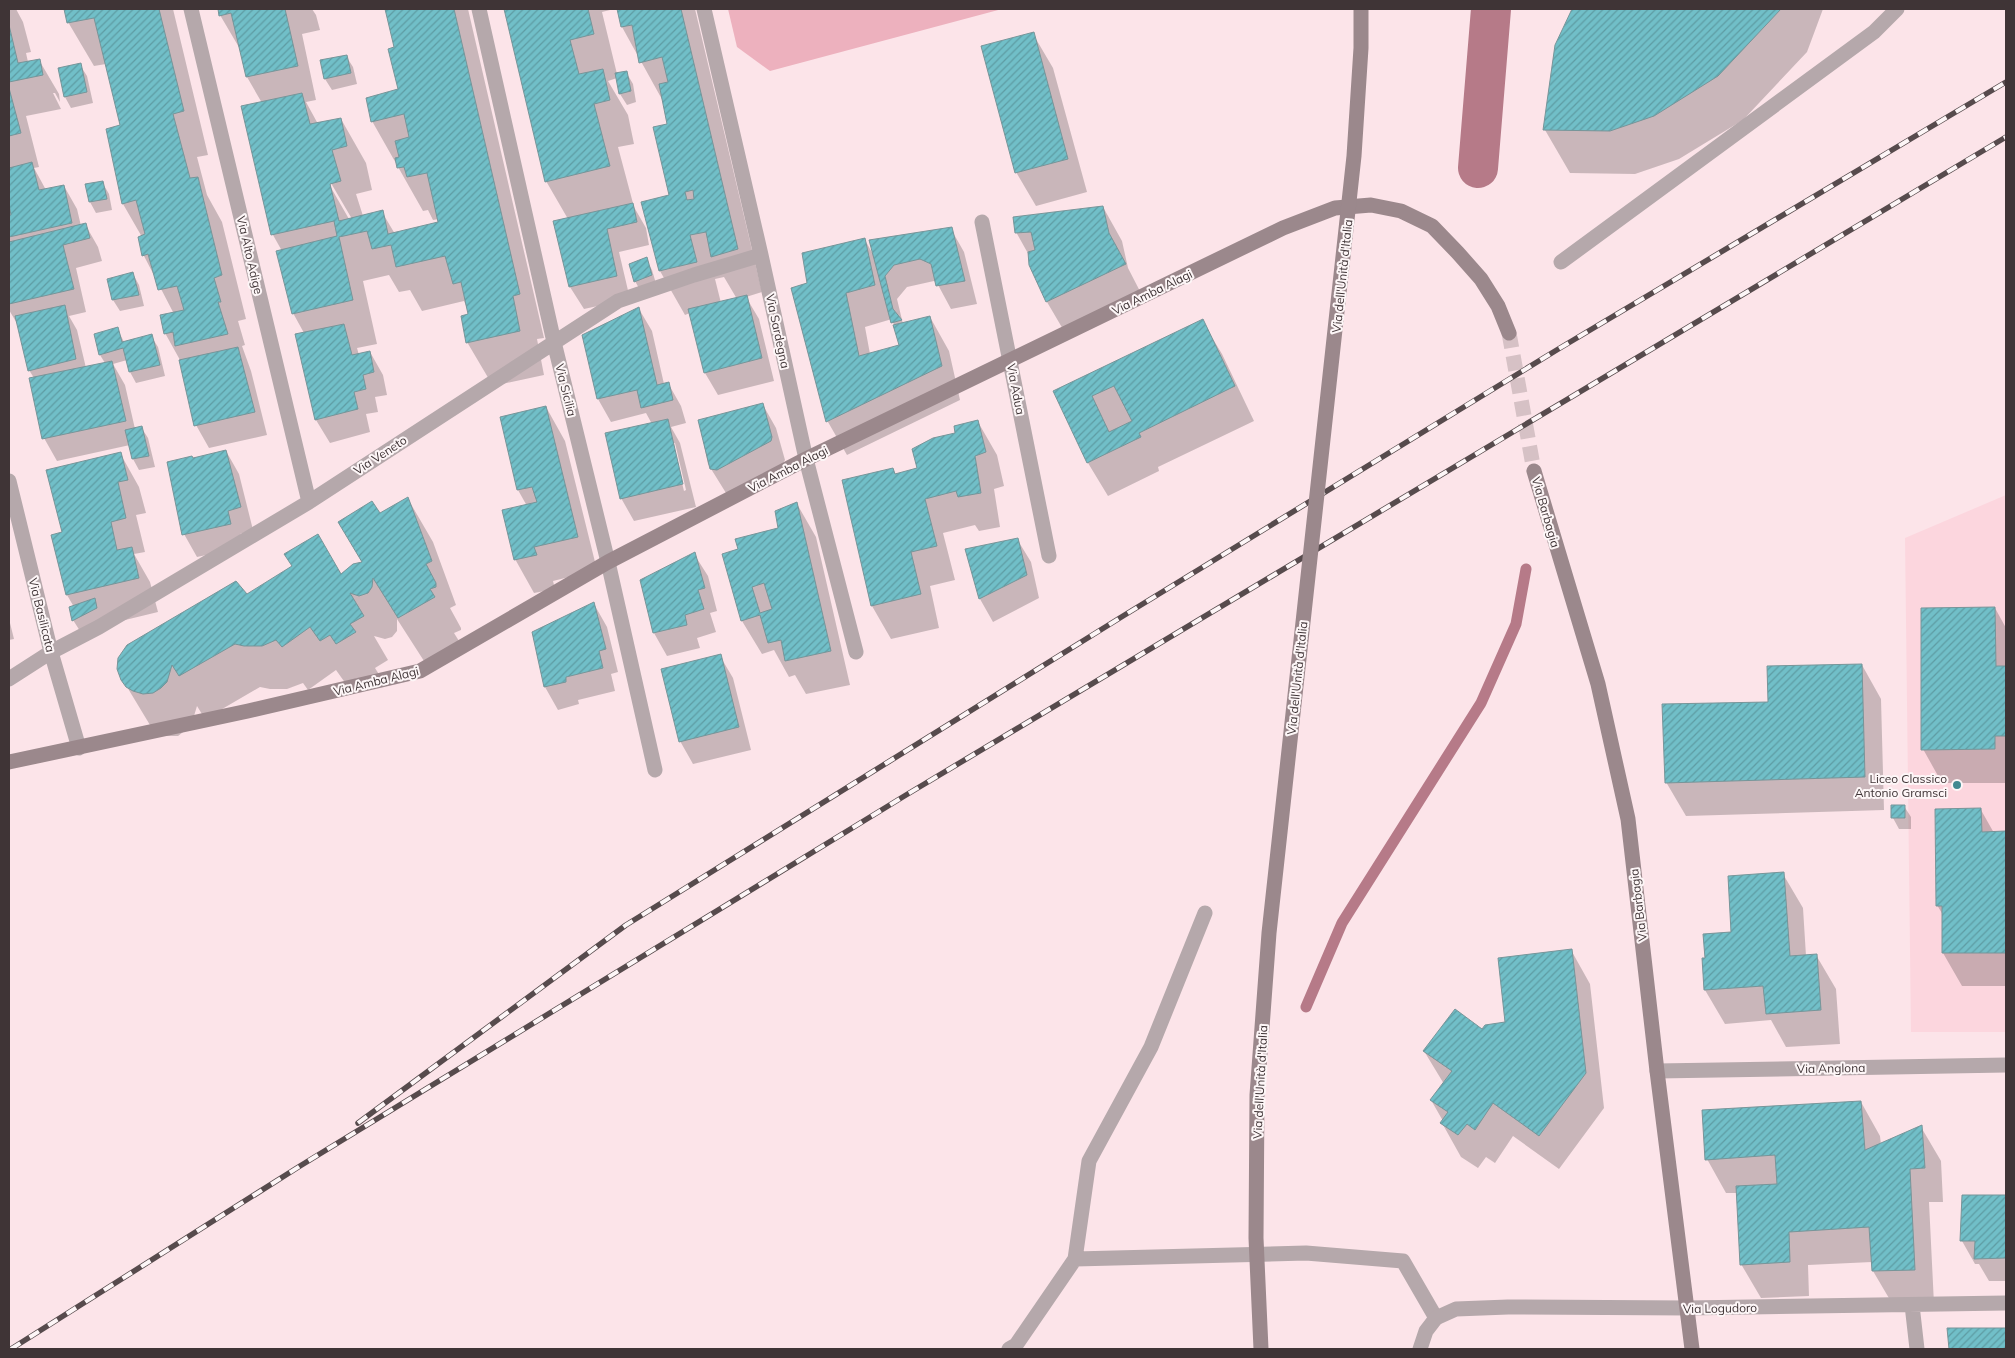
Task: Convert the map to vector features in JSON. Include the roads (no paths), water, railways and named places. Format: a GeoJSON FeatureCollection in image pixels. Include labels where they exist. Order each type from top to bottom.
{"type":"FeatureCollection","features":[{"type":"Feature","properties":{"kind":"street","name":"Via Alto Adige"},"geometry":{"type":"LineString","coordinates":[[191,9],[309,502]]}},
{"type":"Feature","properties":{"kind":"street","name":"Via Sicilia"},"geometry":{"type":"LineString","coordinates":[[479,9],[554,342],[608,562],[655,770]]}},
{"type":"Feature","properties":{"kind":"street","name":"Via Sardegna"},"geometry":{"type":"LineString","coordinates":[[704,9],[806,459],[856,652]]}},
{"type":"Feature","properties":{"kind":"street","name":"Via dell'Unità d'Italia"},"geometry":{"type":"LineString","coordinates":[[1261,1349],[1256,1238],[1257,1095],[1269,933],[1354,156],[1361,48],[1361,9]]}},
{"type":"Feature","properties":{"kind":"street"},"geometry":{"type":"LineString","coordinates":[[1561,262],[1874,32],[1897,9]]}},
{"type":"Feature","properties":{"kind":"street","name":"Via Amba Alagi"},"geometry":{"type":"LineString","coordinates":[[9,762],[420,671],[608,562],[806,459],[1283,228],[1335,208],[1371,205],[1401,212],[1432,226],[1481,279],[1498,306],[1509,333]]}},
{"type":"Feature","properties":{"kind":"street","name":"Via Adua"},"geometry":{"type":"LineString","coordinates":[[982,222],[1049,556]]}},
{"type":"Feature","properties":{"kind":"street","name":"Via Veneto"},"geometry":{"type":"LineString","coordinates":[[9,679],[51,652],[98,627],[309,502],[618,301],[761,255]]}},
{"type":"Feature","properties":{"kind":"street","name":"Via Barbagia"},"geometry":{"type":"LineString","coordinates":[[1534,471],[1598,684],[1628,819],[1692,1349]]}},
{"type":"Feature","properties":{"kind":"street","name":"Via Basilicata"},"geometry":{"type":"LineString","coordinates":[[9,482],[51,652],[79,748]]}},
{"type":"Feature","properties":{"kind":"street"},"geometry":{"type":"LineString","coordinates":[[1009,1349],[1016,1345],[1075,1260],[1089,1161],[1151,1047],[1205,913]]}},
{"type":"Feature","properties":{"kind":"street","name":"Via Anglona"},"geometry":{"type":"LineString","coordinates":[[1657,1071],[2006,1065]]}},
{"type":"Feature","properties":{"kind":"street"},"geometry":{"type":"LineString","coordinates":[[1075,1260],[1306,1253],[1403,1261],[1436,1318],[1426,1332],[1420,1349]]}},
{"type":"Feature","properties":{"kind":"street","name":"Via Logudoro"},"geometry":{"type":"LineString","coordinates":[[1436,1318],[1456,1309],[1508,1307],[1688,1308],[2006,1303]]}},
{"type":"Feature","properties":{"kind":"street"},"geometry":{"type":"LineString","coordinates":[[1912,1305],[1917,1349]]}},
{"type":"Feature","properties":{"kind":"waterway"},"geometry":{"type":"LineString","coordinates":[[1478,168],[1491,9]]}},
{"type":"Feature","properties":{"kind":"waterway"},"geometry":{"type":"LineString","coordinates":[[1306,1007],[1342,923],[1481,703],[1516,624],[1526,569]]}},
{"type":"Feature","properties":{"kind":"tunnel"},"geometry":{"type":"LineString","coordinates":[[1509,333],[1534,471]]}},
{"type":"Feature","properties":{"kind":"railway"},"geometry":{"type":"LineString","coordinates":[[358,1123],[626,925],[1123,616],[1560,348],[2006,82]]}},
{"type":"Feature","properties":{"kind":"railway"},"geometry":{"type":"LineString","coordinates":[[11,1349],[300,1166],[906,795],[2006,137]]}},
{"type":"Feature","properties":{"kind":"place","name":"Liceo Classico Antonio Gramsci"},"geometry":{"type":"Point","coordinates":[1957,785]}}]}
